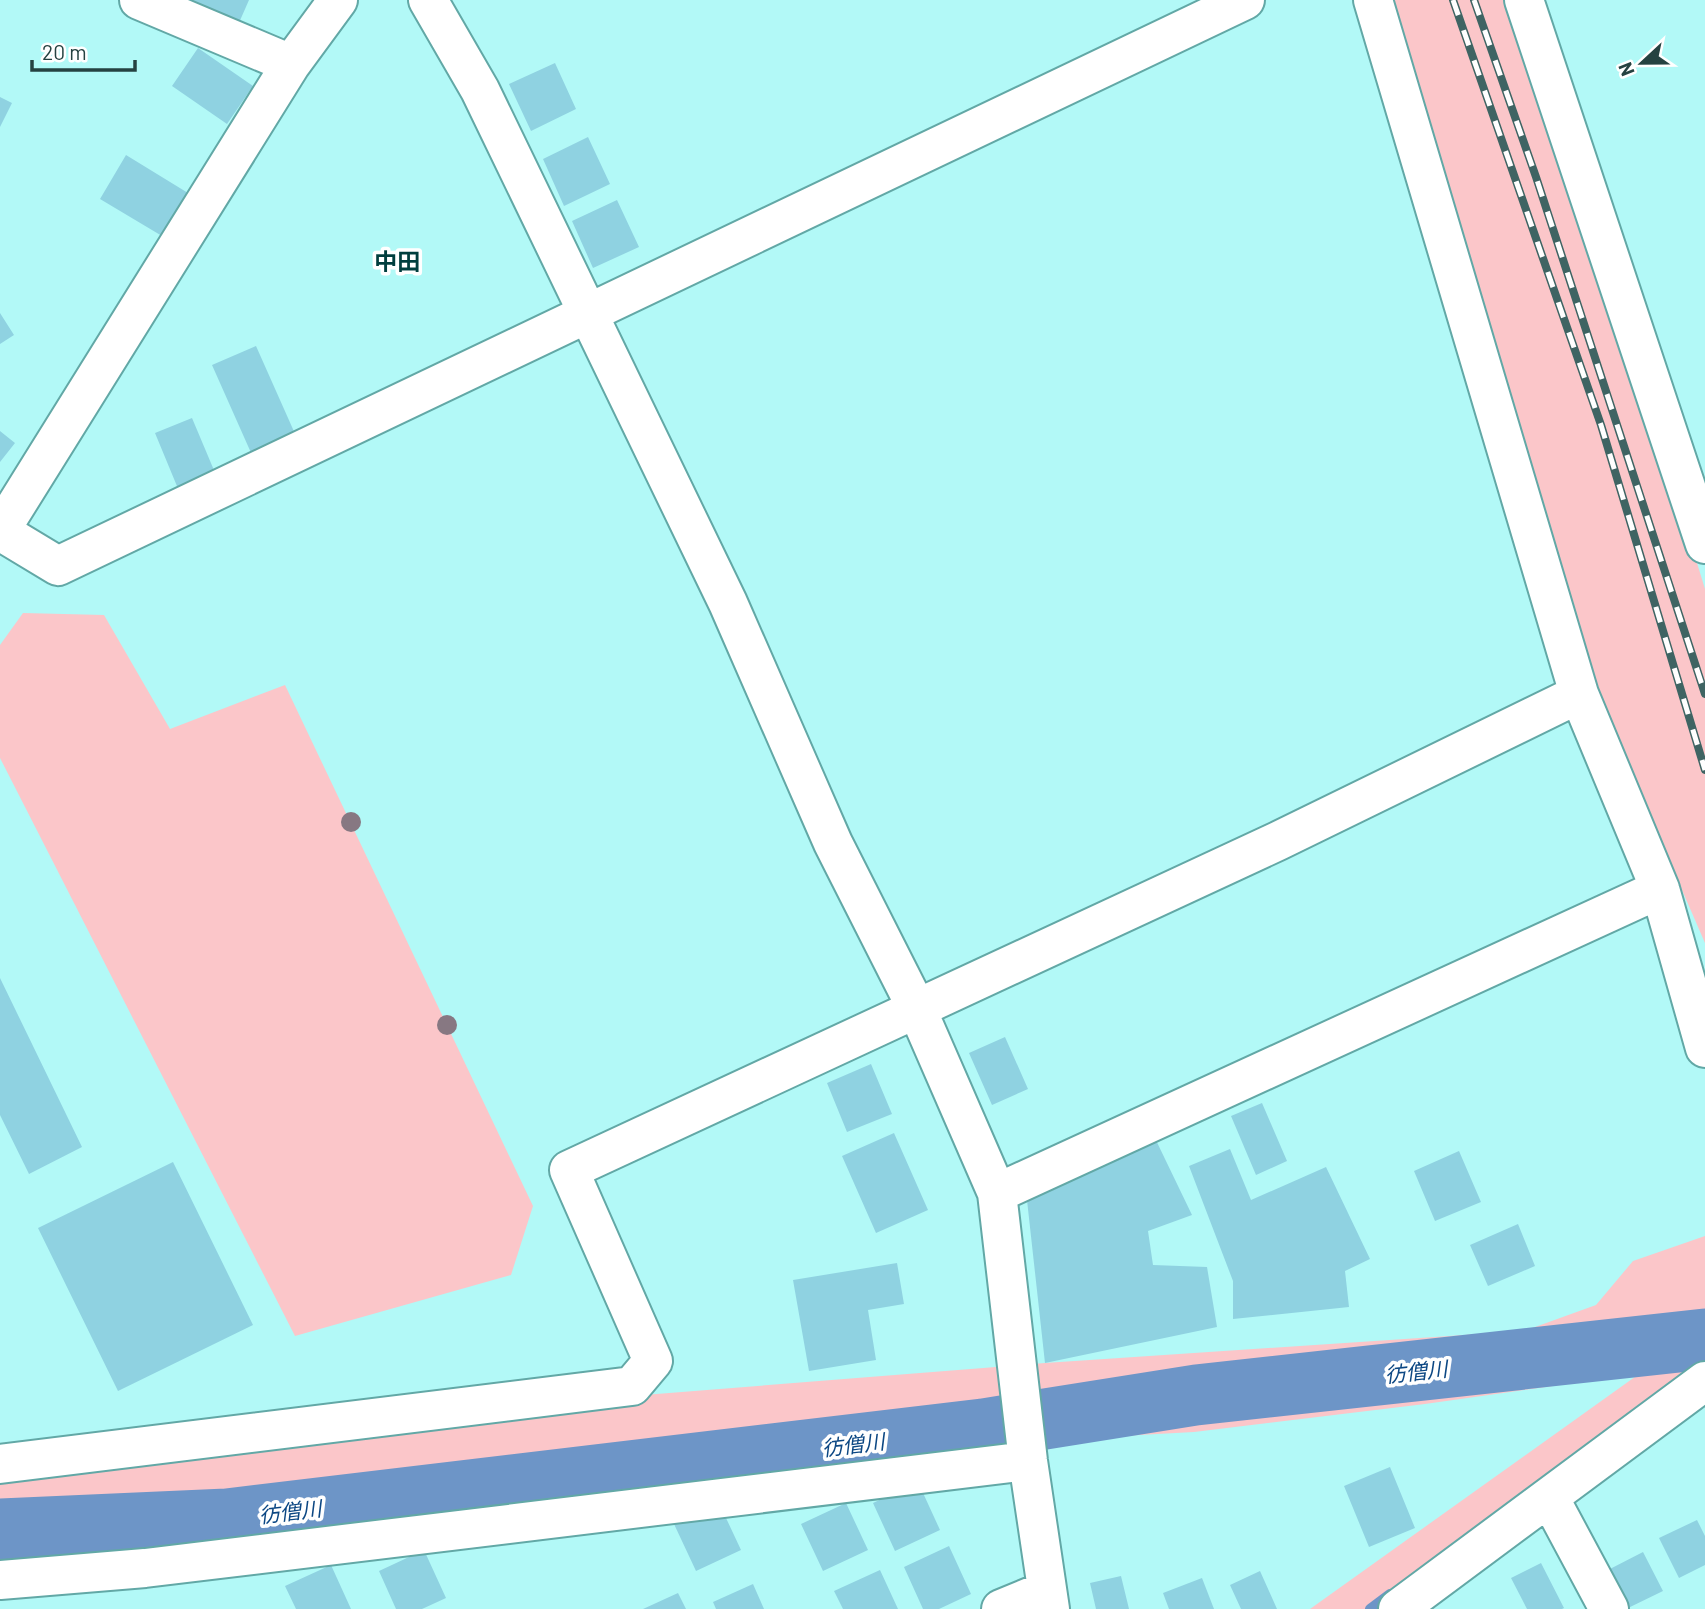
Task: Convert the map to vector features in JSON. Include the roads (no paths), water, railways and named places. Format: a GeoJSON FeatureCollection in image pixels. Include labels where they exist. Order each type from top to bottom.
{"type":"FeatureCollection","features":[{"type":"Feature","properties":{"kind":"street"},"geometry":{"type":"LineString","coordinates":[[139,0],[291,64]]}},
{"type":"Feature","properties":{"kind":"street"},"geometry":{"type":"LineString","coordinates":[[338,0],[291,64],[0,531],[58,566],[1245,0]]}},
{"type":"Feature","properties":{"kind":"street"},"geometry":{"type":"LineString","coordinates":[[429,0],[480,90],[728,603],[833,843],[916,1007],[998,1193],[1028,1461],[1049,1600],[1002,1609]]}},
{"type":"Feature","properties":{"kind":"street"},"geometry":{"type":"LineString","coordinates":[[1373,0],[1579,694],[1660,888],[1705,1048]]}},
{"type":"Feature","properties":{"kind":"street"},"geometry":{"type":"LineString","coordinates":[[1524,0],[1705,544]]}},
{"type":"Feature","properties":{"kind":"street"},"geometry":{"type":"LineString","coordinates":[[0,1464],[632,1386],[653,1361],[569,1170],[1278,841],[1579,694]]}},
{"type":"Feature","properties":{"kind":"street"},"geometry":{"type":"LineString","coordinates":[[998,1193],[1660,888]]}},
{"type":"Feature","properties":{"kind":"street"},"geometry":{"type":"LineString","coordinates":[[1398,1609],[1705,1381]]}},
{"type":"Feature","properties":{"kind":"street"},"geometry":{"type":"LineString","coordinates":[[0,1580],[145,1568],[1028,1461]]}},
{"type":"Feature","properties":{"kind":"street"},"geometry":{"type":"LineString","coordinates":[[1549,1497],[1609,1609]]}},
{"type":"Feature","properties":{"kind":"waterway","name":"彷僧川"},"geometry":{"type":"LineString","coordinates":[[0,1529],[227,1519],[983,1429],[1196,1395],[1705,1339]]}},
{"type":"Feature","properties":{"kind":"waterway"},"geometry":{"type":"LineString","coordinates":[[1370,1609],[1390,1594]]}},
{"type":"Feature","properties":{"kind":"railway"},"geometry":{"type":"LineString","coordinates":[[1453,0],[1601,425],[1705,770]]}},
{"type":"Feature","properties":{"kind":"railway"},"geometry":{"type":"LineString","coordinates":[[1474,0],[1536,177],[1705,694]]}},
{"type":"Feature","properties":{"kind":"district","name":"中田"},"geometry":{"type":"Point","coordinates":[397,261]}}]}
